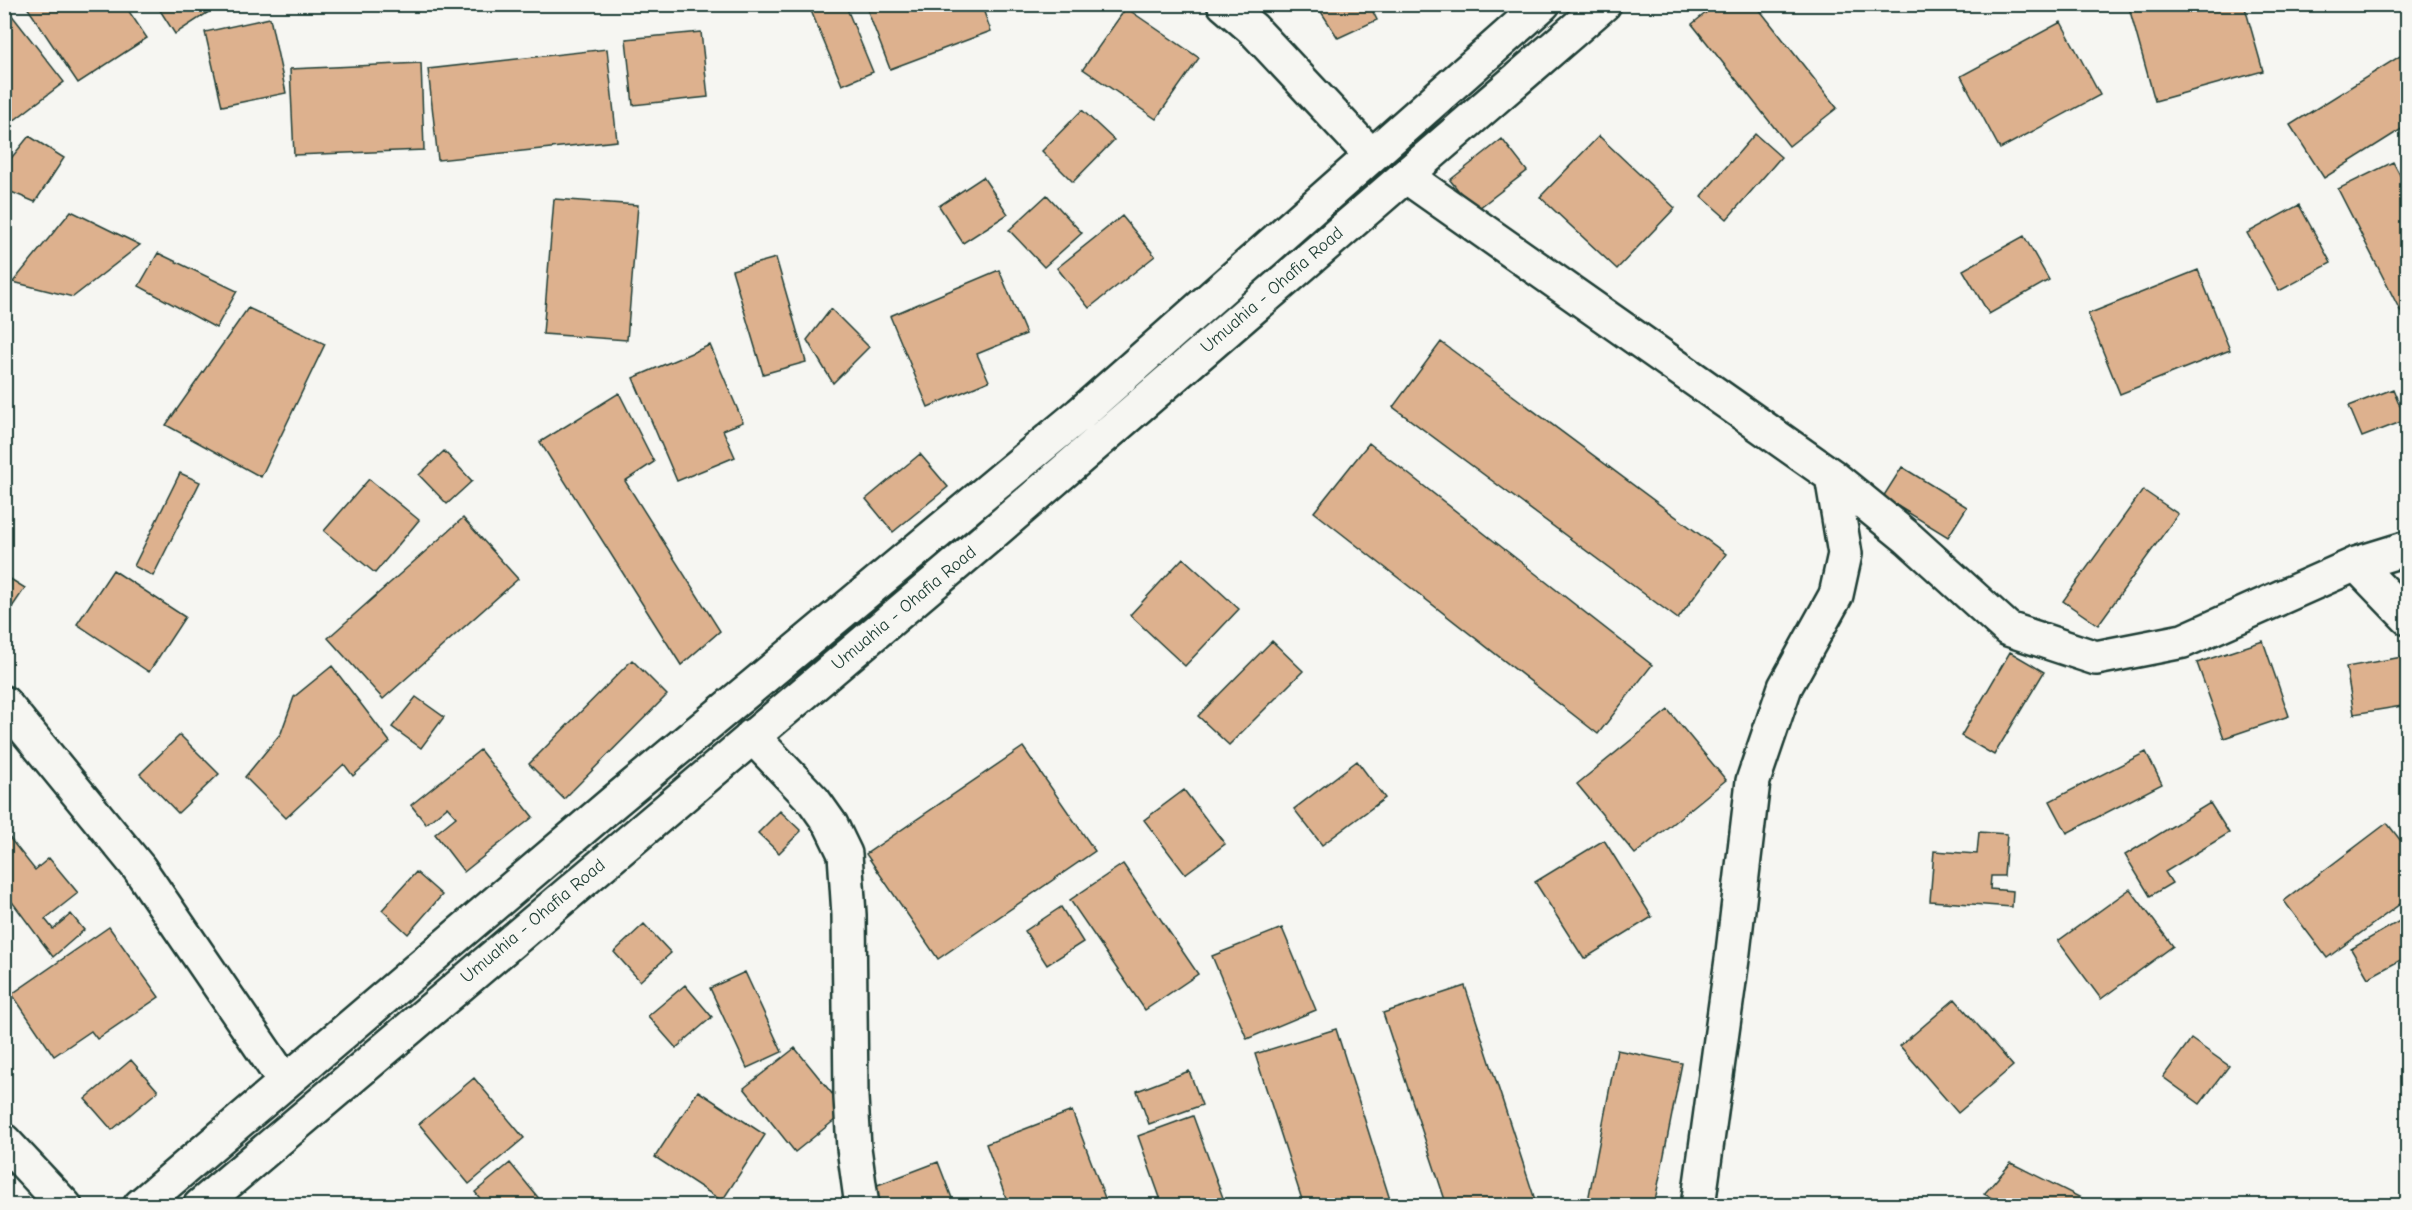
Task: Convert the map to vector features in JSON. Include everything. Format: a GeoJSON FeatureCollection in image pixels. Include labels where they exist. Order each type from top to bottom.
{"type":"FeatureCollection","features":[{"type":"Feature","properties":{"kind":"main road"},"geometry":{"type":"LineString","coordinates":[[1224,4],[1253,29],[1371,155]]}},
{"type":"Feature","properties":{"kind":"main road","name":"Umuahia - Ohafia Road"},"geometry":{"type":"LineString","coordinates":[[140,1206],[615,801],[1080,414],[1543,4]]}},
{"type":"Feature","properties":{"kind":"main road","name":"Umuahia - Ohafia Road"},"geometry":{"type":"LineString","coordinates":[[200,1206],[987,538],[1308,258],[1407,177],[1604,4]]}},
{"type":"Feature","properties":{"kind":"main road"},"geometry":{"type":"LineString","coordinates":[[1407,177],[1832,476],[1908,538],[2008,628],[2096,658],[2183,641],[2356,564],[2408,548]]}},
{"type":"Feature","properties":{"kind":"main road"},"geometry":{"type":"LineString","coordinates":[[1282,233],[1308,258]]}},
{"type":"Feature","properties":{"kind":"main road"},"geometry":{"type":"LineString","coordinates":[[1698,1206],[1733,952],[1753,781],[1785,687],[1836,595],[1845,554],[1832,476]]}},
{"type":"Feature","properties":{"kind":"main road"},"geometry":{"type":"LineString","coordinates":[[2356,564],[2408,618]]}},
{"type":"Feature","properties":{"kind":"main road"},"geometry":{"type":"LineString","coordinates":[[4,703],[139,868],[285,1082]]}},
{"type":"Feature","properties":{"kind":"main road"},"geometry":{"type":"LineString","coordinates":[[752,736],[814,801],[831,825],[845,854],[849,915],[851,1098],[854,1148],[862,1206]]}},
{"type":"Feature","properties":{"kind":"main road"},"geometry":{"type":"LineString","coordinates":[[615,801],[642,829]]}},
{"type":"Feature","properties":{"kind":"main road"},"geometry":{"type":"LineString","coordinates":[[4,1141],[65,1206]]}},
{"type":"Feature","properties":{"kind":"building"},"geometry":{"type":"Polygon","coordinates":[[[25,4],[124,4],[147,38],[78,83],[25,4]]]}},
{"type":"Feature","properties":{"kind":"building"},"geometry":{"type":"Polygon","coordinates":[[[156,4],[221,4],[175,34],[156,4]]]}},
{"type":"Feature","properties":{"kind":"building"},"geometry":{"type":"Polygon","coordinates":[[[845,4],[873,72],[842,85],[809,6],[845,4]]]}},
{"type":"Feature","properties":{"kind":"building"},"geometry":{"type":"Polygon","coordinates":[[[879,4],[981,4],[991,31],[890,69],[867,9],[879,4]]]}},
{"type":"Feature","properties":{"kind":"building"},"geometry":{"type":"Polygon","coordinates":[[[1009,4],[1043,4],[1011,12],[1009,4]]]}},
{"type":"Feature","properties":{"kind":"building"},"geometry":{"type":"Polygon","coordinates":[[[1316,4],[1369,4],[1377,20],[1338,38],[1316,4]]]}},
{"type":"Feature","properties":{"kind":"building"},"geometry":{"type":"Polygon","coordinates":[[[1717,4],[1755,4],[1837,108],[1789,146],[1692,24],[1717,4]]]}},
{"type":"Feature","properties":{"kind":"building"},"geometry":{"type":"Polygon","coordinates":[[[2128,4],[2244,4],[2263,71],[2155,101],[2128,4]]]}},
{"type":"Feature","properties":{"kind":"building"},"geometry":{"type":"Polygon","coordinates":[[[1126,8],[1199,58],[1156,119],[1083,69],[1126,8]]]}},
{"type":"Feature","properties":{"kind":"building"},"geometry":{"type":"Polygon","coordinates":[[[7,9],[64,82],[4,128],[4,11],[7,9]]]}},
{"type":"Feature","properties":{"kind":"building"},"geometry":{"type":"Polygon","coordinates":[[[270,18],[286,93],[222,106],[205,32],[270,18]]]}},
{"type":"Feature","properties":{"kind":"building"},"geometry":{"type":"Polygon","coordinates":[[[2061,22],[2100,95],[2000,149],[1961,76],[2061,22]]]}},
{"type":"Feature","properties":{"kind":"building"},"geometry":{"type":"Polygon","coordinates":[[[701,32],[708,97],[633,105],[626,39],[701,32]]]}},
{"type":"Feature","properties":{"kind":"building"},"geometry":{"type":"Polygon","coordinates":[[[607,49],[617,141],[438,160],[428,69],[607,49]]]}},
{"type":"Feature","properties":{"kind":"building"},"geometry":{"type":"Polygon","coordinates":[[[2408,51],[2408,125],[2324,178],[2290,125],[2408,51]]]}},
{"type":"Feature","properties":{"kind":"building"},"geometry":{"type":"Polygon","coordinates":[[[421,63],[424,150],[294,155],[290,69],[421,63]]]}},
{"type":"Feature","properties":{"kind":"building"},"geometry":{"type":"Polygon","coordinates":[[[1082,110],[1114,140],[1073,182],[1042,151],[1082,110]]]}},
{"type":"Feature","properties":{"kind":"building"},"geometry":{"type":"Polygon","coordinates":[[[1755,134],[1781,157],[1727,219],[1701,196],[1755,134]]]}},
{"type":"Feature","properties":{"kind":"building"},"geometry":{"type":"Polygon","coordinates":[[[29,136],[64,158],[35,202],[4,189],[4,167],[29,136]]]}},
{"type":"Feature","properties":{"kind":"building"},"geometry":{"type":"Polygon","coordinates":[[[1599,136],[1675,208],[1617,269],[1540,197],[1599,136]]]}},
{"type":"Feature","properties":{"kind":"building"},"geometry":{"type":"Polygon","coordinates":[[[1502,139],[1527,171],[1475,211],[1450,180],[1502,139]]]}},
{"type":"Feature","properties":{"kind":"building"},"geometry":{"type":"Polygon","coordinates":[[[2393,162],[2408,190],[2408,326],[2338,189],[2393,162]]]}},
{"type":"Feature","properties":{"kind":"building"},"geometry":{"type":"Polygon","coordinates":[[[983,177],[1008,214],[963,243],[939,206],[983,177]]]}},
{"type":"Feature","properties":{"kind":"building"},"geometry":{"type":"Polygon","coordinates":[[[1047,195],[1082,233],[1044,267],[1009,230],[1047,195]]]}},
{"type":"Feature","properties":{"kind":"building"},"geometry":{"type":"Polygon","coordinates":[[[554,199],[638,205],[627,340],[543,334],[554,199]]]}},
{"type":"Feature","properties":{"kind":"building"},"geometry":{"type":"Polygon","coordinates":[[[2299,205],[2331,263],[2279,291],[2247,233],[2299,205]]]}},
{"type":"Feature","properties":{"kind":"building"},"geometry":{"type":"Polygon","coordinates":[[[71,211],[140,245],[73,297],[13,282],[71,211]]]}},
{"type":"Feature","properties":{"kind":"building"},"geometry":{"type":"Polygon","coordinates":[[[1122,216],[1155,256],[1089,308],[1057,268],[1122,216]]]}},
{"type":"Feature","properties":{"kind":"building"},"geometry":{"type":"Polygon","coordinates":[[[2024,236],[2049,280],[1989,314],[1963,270],[2024,236]]]}},
{"type":"Feature","properties":{"kind":"building"},"geometry":{"type":"Polygon","coordinates":[[[158,253],[237,291],[216,328],[139,286],[158,253]]]}},
{"type":"Feature","properties":{"kind":"building"},"geometry":{"type":"Polygon","coordinates":[[[776,258],[806,362],[763,374],[732,270],[776,258]]]}},
{"type":"Feature","properties":{"kind":"building"},"geometry":{"type":"Polygon","coordinates":[[[999,270],[1026,334],[977,354],[989,381],[928,407],[890,316],[999,270]]]}},
{"type":"Feature","properties":{"kind":"building"},"geometry":{"type":"Polygon","coordinates":[[[2198,270],[2230,350],[2120,394],[2088,314],[2198,270]]]}},
{"type":"Feature","properties":{"kind":"building"},"geometry":{"type":"Polygon","coordinates":[[[248,308],[325,344],[261,477],[166,425],[248,308]]]}},
{"type":"Feature","properties":{"kind":"building"},"geometry":{"type":"Polygon","coordinates":[[[831,309],[869,347],[833,383],[807,340],[831,309]]]}},
{"type":"Feature","properties":{"kind":"building"},"geometry":{"type":"Polygon","coordinates":[[[1441,342],[1726,554],[1678,619],[1393,407],[1441,342]]]}},
{"type":"Feature","properties":{"kind":"building"},"geometry":{"type":"Polygon","coordinates":[[[710,345],[743,422],[723,430],[735,457],[677,481],[633,378],[710,345]]]}},
{"type":"Feature","properties":{"kind":"building"},"geometry":{"type":"Polygon","coordinates":[[[2393,389],[2406,420],[2362,437],[2349,406],[2393,389]]]}},
{"type":"Feature","properties":{"kind":"building"},"geometry":{"type":"Polygon","coordinates":[[[619,393],[654,462],[625,481],[720,631],[681,665],[540,442],[619,393]]]}},
{"type":"Feature","properties":{"kind":"building"},"geometry":{"type":"Polygon","coordinates":[[[1369,443],[1652,665],[1598,734],[1314,512],[1369,443]]]}},
{"type":"Feature","properties":{"kind":"building"},"geometry":{"type":"Polygon","coordinates":[[[444,451],[472,481],[447,504],[419,475],[444,451]]]}},
{"type":"Feature","properties":{"kind":"building"},"geometry":{"type":"Polygon","coordinates":[[[920,454],[948,487],[893,532],[866,499],[920,454]]]}},
{"type":"Feature","properties":{"kind":"building"},"geometry":{"type":"Polygon","coordinates":[[[1902,467],[1967,507],[1948,537],[1883,497],[1902,467]]]}},
{"type":"Feature","properties":{"kind":"building"},"geometry":{"type":"Polygon","coordinates":[[[180,473],[200,482],[153,576],[134,566],[180,473]]]}},
{"type":"Feature","properties":{"kind":"building"},"geometry":{"type":"Polygon","coordinates":[[[369,479],[419,520],[375,573],[324,531],[369,479]]]}},
{"type":"Feature","properties":{"kind":"building"},"geometry":{"type":"Polygon","coordinates":[[[2143,490],[2178,514],[2098,625],[2063,601],[2143,490]]]}},
{"type":"Feature","properties":{"kind":"building"},"geometry":{"type":"Polygon","coordinates":[[[463,518],[518,579],[383,699],[328,638],[463,518]]]}},
{"type":"Feature","properties":{"kind":"building"},"geometry":{"type":"Polygon","coordinates":[[[1183,558],[1239,609],[1185,666],[1130,615],[1183,558]]]}},
{"type":"Feature","properties":{"kind":"building"},"geometry":{"type":"Polygon","coordinates":[[[113,570],[185,617],[149,672],[77,624],[113,570]]]}},
{"type":"Feature","properties":{"kind":"building"},"geometry":{"type":"Polygon","coordinates":[[[4,575],[25,588],[4,619],[4,575]]]}},
{"type":"Feature","properties":{"kind":"building"},"geometry":{"type":"Polygon","coordinates":[[[1272,641],[1303,671],[1229,745],[1198,716],[1272,641]]]}},
{"type":"Feature","properties":{"kind":"building"},"geometry":{"type":"Polygon","coordinates":[[[2263,641],[2289,716],[2224,738],[2197,663],[2263,641]]]}},
{"type":"Feature","properties":{"kind":"building"},"geometry":{"type":"Polygon","coordinates":[[[2010,652],[2044,672],[1994,755],[1961,736],[2010,652]]]}},
{"type":"Feature","properties":{"kind":"building"},"geometry":{"type":"Polygon","coordinates":[[[2408,656],[2408,705],[2354,714],[2346,667],[2408,656]]]}},
{"type":"Feature","properties":{"kind":"building"},"geometry":{"type":"Polygon","coordinates":[[[632,660],[667,695],[564,799],[529,764],[632,660]]]}},
{"type":"Feature","properties":{"kind":"building"},"geometry":{"type":"Polygon","coordinates":[[[332,666],[390,742],[353,776],[344,764],[286,818],[245,777],[281,733],[294,697],[332,666]]]}},
{"type":"Feature","properties":{"kind":"building"},"geometry":{"type":"Polygon","coordinates":[[[416,697],[444,717],[421,748],[392,727],[416,697]]]}},
{"type":"Feature","properties":{"kind":"building"},"geometry":{"type":"Polygon","coordinates":[[[1668,710],[1726,780],[1635,854],[1577,784],[1668,710]]]}},
{"type":"Feature","properties":{"kind":"building"},"geometry":{"type":"Polygon","coordinates":[[[180,735],[219,774],[178,813],[140,774],[180,735]]]}},
{"type":"Feature","properties":{"kind":"building"},"geometry":{"type":"Polygon","coordinates":[[[1023,747],[1095,851],[938,959],[866,854],[1023,747]]]}},
{"type":"Feature","properties":{"kind":"building"},"geometry":{"type":"Polygon","coordinates":[[[480,750],[533,817],[464,872],[435,834],[456,817],[447,807],[426,824],[411,805],[480,750]]]}},
{"type":"Feature","properties":{"kind":"building"},"geometry":{"type":"Polygon","coordinates":[[[2146,752],[2162,784],[2067,833],[2050,801],[2146,752]]]}},
{"type":"Feature","properties":{"kind":"building"},"geometry":{"type":"Polygon","coordinates":[[[1357,761],[1385,798],[1322,845],[1294,809],[1357,761]]]}},
{"type":"Feature","properties":{"kind":"building"},"geometry":{"type":"Polygon","coordinates":[[[1184,790],[1225,844],[1185,874],[1144,820],[1184,790]]]}},
{"type":"Feature","properties":{"kind":"building"},"geometry":{"type":"Polygon","coordinates":[[[2210,803],[2229,833],[2165,872],[2172,883],[2150,896],[2125,855],[2210,803]]]}},
{"type":"Feature","properties":{"kind":"building"},"geometry":{"type":"Polygon","coordinates":[[[780,811],[801,831],[779,853],[758,833],[780,811]]]}},
{"type":"Feature","properties":{"kind":"building"},"geometry":{"type":"Polygon","coordinates":[[[2387,823],[2408,850],[2408,898],[2327,958],[2284,901],[2387,823]]]}},
{"type":"Feature","properties":{"kind":"building"},"geometry":{"type":"Polygon","coordinates":[[[4,831],[35,870],[49,858],[78,893],[45,919],[53,929],[71,914],[84,930],[53,957],[4,891],[4,831]]]}},
{"type":"Feature","properties":{"kind":"building"},"geometry":{"type":"Polygon","coordinates":[[[1979,832],[2007,834],[2004,876],[1991,876],[1990,889],[2013,891],[2012,907],[1930,901],[1934,851],[1977,854],[1979,832]]]}},
{"type":"Feature","properties":{"kind":"building"},"geometry":{"type":"Polygon","coordinates":[[[1604,840],[1652,917],[1584,959],[1535,882],[1604,840]]]}},
{"type":"Feature","properties":{"kind":"building"},"geometry":{"type":"Polygon","coordinates":[[[1123,864],[1198,974],[1145,1010],[1070,900],[1123,864]]]}},
{"type":"Feature","properties":{"kind":"building"},"geometry":{"type":"Polygon","coordinates":[[[416,872],[442,895],[408,934],[382,910],[416,872]]]}},
{"type":"Feature","properties":{"kind":"building"},"geometry":{"type":"Polygon","coordinates":[[[2130,889],[2173,946],[2101,999],[2058,941],[2130,889]]]}},
{"type":"Feature","properties":{"kind":"building"},"geometry":{"type":"Polygon","coordinates":[[[1061,907],[1083,942],[1047,965],[1025,931],[1061,907]]]}},
{"type":"Feature","properties":{"kind":"building"},"geometry":{"type":"Polygon","coordinates":[[[2408,916],[2408,956],[2368,978],[2351,949],[2408,916]]]}},
{"type":"Feature","properties":{"kind":"building"},"geometry":{"type":"Polygon","coordinates":[[[644,924],[671,953],[640,981],[614,952],[644,924]]]}},
{"type":"Feature","properties":{"kind":"building"},"geometry":{"type":"Polygon","coordinates":[[[109,927],[159,997],[97,1039],[91,1031],[54,1056],[12,994],[109,927]]]}},
{"type":"Feature","properties":{"kind":"building"},"geometry":{"type":"Polygon","coordinates":[[[1282,928],[1316,1010],[1247,1039],[1212,956],[1282,928]]]}},
{"type":"Feature","properties":{"kind":"building"},"geometry":{"type":"Polygon","coordinates":[[[745,972],[782,1052],[747,1068],[710,988],[745,972]]]}},
{"type":"Feature","properties":{"kind":"building"},"geometry":{"type":"Polygon","coordinates":[[[685,985],[712,1017],[676,1048],[648,1016],[685,985]]]}},
{"type":"Feature","properties":{"kind":"building"},"geometry":{"type":"Polygon","coordinates":[[[1465,986],[1537,1206],[1447,1206],[1383,1013],[1465,986]]]}},
{"type":"Feature","properties":{"kind":"building"},"geometry":{"type":"Polygon","coordinates":[[[1955,999],[2013,1066],[1958,1113],[1900,1046],[1955,999]]]}},
{"type":"Feature","properties":{"kind":"building"},"geometry":{"type":"Polygon","coordinates":[[[1336,1029],[1392,1206],[1304,1206],[1255,1054],[1336,1029]]]}},
{"type":"Feature","properties":{"kind":"building"},"geometry":{"type":"Polygon","coordinates":[[[2191,1039],[2229,1066],[2200,1104],[2163,1077],[2191,1039]]]}},
{"type":"Feature","properties":{"kind":"building"},"geometry":{"type":"Polygon","coordinates":[[[795,1048],[846,1111],[795,1152],[744,1088],[795,1048]]]}},
{"type":"Feature","properties":{"kind":"building"},"geometry":{"type":"Polygon","coordinates":[[[1617,1050],[1682,1063],[1654,1206],[1587,1206],[1617,1050]]]}},
{"type":"Feature","properties":{"kind":"building"},"geometry":{"type":"Polygon","coordinates":[[[131,1060],[158,1091],[112,1130],[85,1099],[131,1060]]]}},
{"type":"Feature","properties":{"kind":"building"},"geometry":{"type":"Polygon","coordinates":[[[1189,1071],[1202,1105],[1149,1124],[1137,1091],[1189,1071]]]}},
{"type":"Feature","properties":{"kind":"building"},"geometry":{"type":"Polygon","coordinates":[[[474,1078],[524,1138],[469,1184],[419,1124],[474,1078]]]}},
{"type":"Feature","properties":{"kind":"building"},"geometry":{"type":"Polygon","coordinates":[[[698,1091],[765,1135],[722,1201],[655,1157],[698,1091]]]}},
{"type":"Feature","properties":{"kind":"building"},"geometry":{"type":"Polygon","coordinates":[[[1072,1111],[1108,1206],[1009,1206],[986,1144],[1072,1111]]]}},
{"type":"Feature","properties":{"kind":"building"},"geometry":{"type":"Polygon","coordinates":[[[1193,1116],[1226,1206],[1163,1206],[1138,1136],[1193,1116]]]}},
{"type":"Feature","properties":{"kind":"building"},"geometry":{"type":"Polygon","coordinates":[[[938,1162],[955,1206],[864,1206],[859,1192],[938,1162]]]}},
{"type":"Feature","properties":{"kind":"building"},"geometry":{"type":"Polygon","coordinates":[[[510,1163],[545,1206],[486,1206],[475,1192],[510,1163]]]}},
{"type":"Feature","properties":{"kind":"building"},"geometry":{"type":"Polygon","coordinates":[[[2011,1163],[2097,1206],[2007,1206],[1984,1194],[2011,1163]]]}}]}
